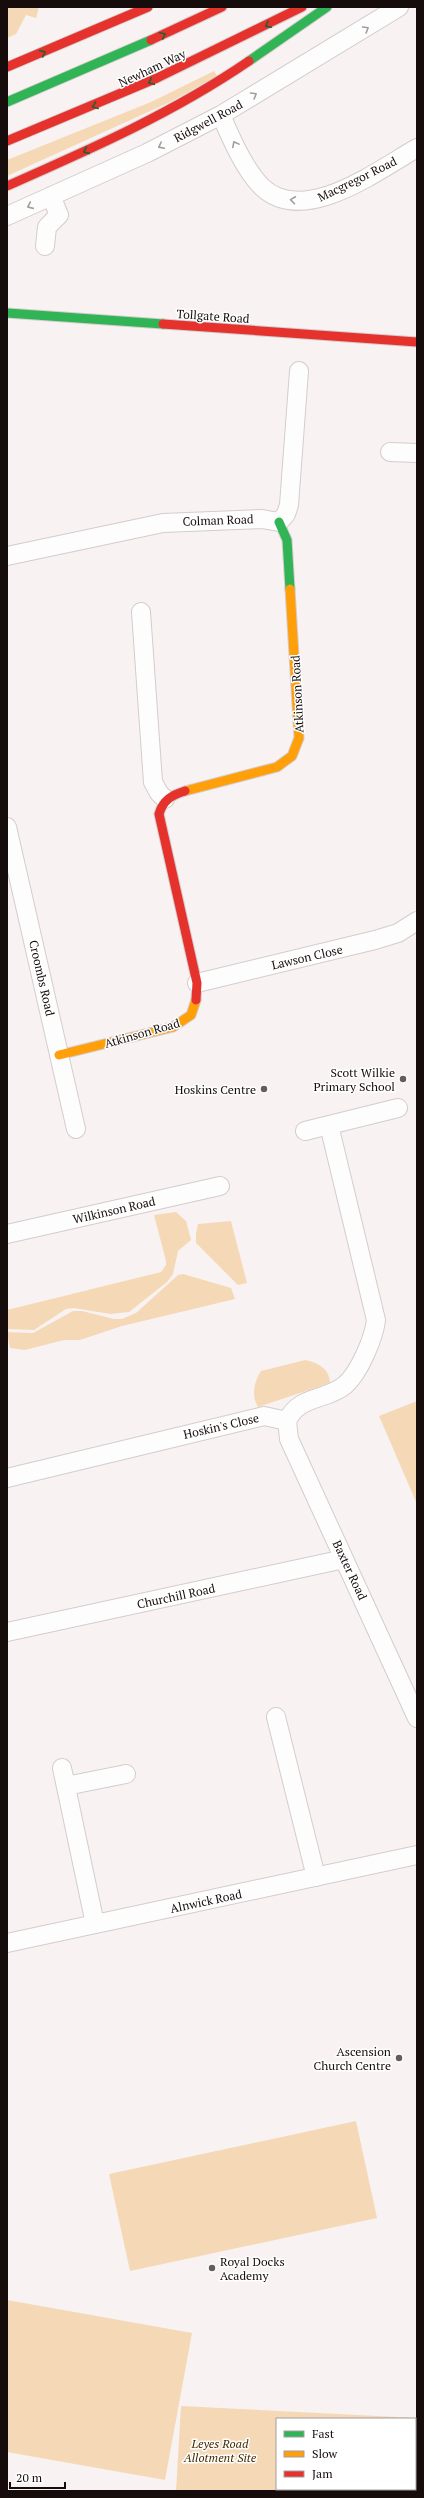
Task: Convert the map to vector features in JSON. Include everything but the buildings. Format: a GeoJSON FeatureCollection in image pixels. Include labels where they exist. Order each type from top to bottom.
{"type":"FeatureCollection","features":[{"type":"Feature","properties":{"kind":"main road"},"geometry":{"type":"LineString","coordinates":[[7,67],[148,7]]}},
{"type":"Feature","properties":{"kind":"main road"},"geometry":{"type":"LineString","coordinates":[[7,102],[115,57],[222,7]]}},
{"type":"Feature","properties":{"kind":"main road","name":"Newham Way"},"geometry":{"type":"LineString","coordinates":[[7,141],[132,91],[218,50],[302,7]]}},
{"type":"Feature","properties":{"kind":"main road"},"geometry":{"type":"LineString","coordinates":[[7,186],[121,135],[207,90],[327,7]]}},
{"type":"Feature","properties":{"kind":"main road","name":"Tollgate Road"},"geometry":{"type":"LineString","coordinates":[[7,313],[417,342]]}},
{"type":"Feature","properties":{"kind":"main road","name":"Atkinson Road"},"geometry":{"type":"LineString","coordinates":[[59,1055],[181,1024],[188,1018],[197,1004],[197,983],[158,814],[165,799],[171,795],[277,767],[292,756],[299,738],[287,540],[278,522]]}},
{"type":"Feature","properties":{"kind":"street","name":"Ridgwell Road"},"geometry":{"type":"LineString","coordinates":[[7,216],[147,153],[220,115],[399,7]]}},
{"type":"Feature","properties":{"kind":"street","name":"Macgregor Road"},"geometry":{"type":"LineString","coordinates":[[220,115],[250,172],[263,188],[284,199],[303,202],[322,199],[417,148]]}},
{"type":"Feature","properties":{"kind":"street"},"geometry":{"type":"LineString","coordinates":[[45,246],[47,227],[59,215],[51,196]]}},
{"type":"Feature","properties":{"kind":"street"},"geometry":{"type":"LineString","coordinates":[[278,522],[286,514],[289,505],[299,371]]}},
{"type":"Feature","properties":{"kind":"street"},"geometry":{"type":"LineString","coordinates":[[390,452],[417,453]]}},
{"type":"Feature","properties":{"kind":"street","name":"Colman Road"},"geometry":{"type":"LineString","coordinates":[[7,556],[163,523],[262,519],[278,522]]}},
{"type":"Feature","properties":{"kind":"street"},"geometry":{"type":"LineString","coordinates":[[141,612],[153,782],[158,793],[165,799]]}},
{"type":"Feature","properties":{"kind":"street","name":"Croombs Road"},"geometry":{"type":"LineString","coordinates":[[7,827],[76,1129]]}},
{"type":"Feature","properties":{"kind":"street","name":"Lawson Close"},"geometry":{"type":"LineString","coordinates":[[197,983],[398,934],[416,925]]}},
{"type":"Feature","properties":{"kind":"street"},"geometry":{"type":"LineString","coordinates":[[305,1131],[398,1108]]}},
{"type":"Feature","properties":{"kind":"street"},"geometry":{"type":"LineString","coordinates":[[287,1421],[297,1406],[344,1385],[372,1339],[375,1330],[376,1320],[330,1125]]}},
{"type":"Feature","properties":{"kind":"street","name":"Wilkinson Road"},"geometry":{"type":"LineString","coordinates":[[7,1234],[220,1186]]}},
{"type":"Feature","properties":{"kind":"street","name":"Hoskin's Close"},"geometry":{"type":"LineString","coordinates":[[7,1478],[264,1416],[287,1421]]}},
{"type":"Feature","properties":{"kind":"street","name":"Baxter Road"},"geometry":{"type":"LineString","coordinates":[[287,1421],[290,1439],[344,1559],[412,1695],[417,1718]]}},
{"type":"Feature","properties":{"kind":"street","name":"Churchill Road"},"geometry":{"type":"LineString","coordinates":[[7,1632],[344,1559]]}},
{"type":"Feature","properties":{"kind":"street"},"geometry":{"type":"LineString","coordinates":[[276,1717],[316,1877]]}},
{"type":"Feature","properties":{"kind":"street"},"geometry":{"type":"LineString","coordinates":[[95,1924],[64,1777],[126,1774]]}},
{"type":"Feature","properties":{"kind":"street","name":"Alnwick Road"},"geometry":{"type":"LineString","coordinates":[[7,1943],[417,1855]]}},
{"type":"Feature","properties":{"kind":"green space"},"geometry":{"type":"Polygon","coordinates":[[[7,7],[39,7],[36,18],[26,15],[16,34],[7,38],[7,7]]]}},
{"type":"Feature","properties":{"kind":"green space"},"geometry":{"type":"Polygon","coordinates":[[[214,71],[217,76],[170,102],[7,176],[7,160],[151,102],[214,71]]]}},
{"type":"Feature","properties":{"kind":"green space"},"geometry":{"type":"Polygon","coordinates":[[[176,1212],[186,1221],[191,1240],[178,1251],[173,1274],[167,1282],[129,1312],[110,1314],[74,1308],[66,1309],[34,1330],[7,1329],[7,1310],[161,1272],[166,1265],[166,1261],[154,1215],[176,1212]]]}},
{"type":"Feature","properties":{"kind":"green space"},"geometry":{"type":"Polygon","coordinates":[[[231,1221],[247,1283],[238,1285],[196,1243],[198,1224],[231,1221]]]}},
{"type":"Feature","properties":{"kind":"green space"},"geometry":{"type":"Polygon","coordinates":[[[183,1274],[231,1288],[235,1299],[122,1326],[80,1340],[64,1340],[25,1350],[10,1348],[7,1332],[33,1333],[73,1311],[82,1311],[114,1319],[122,1319],[136,1313],[178,1275],[183,1274]]]}},
{"type":"Feature","properties":{"kind":"green space"},"geometry":{"type":"Polygon","coordinates":[[[305,1360],[314,1362],[322,1367],[328,1374],[330,1383],[258,1407],[254,1389],[261,1371],[305,1360]]]}},
{"type":"Feature","properties":{"kind":"green space"},"geometry":{"type":"Polygon","coordinates":[[[417,1401],[417,1504],[379,1416],[417,1401]]]}},
{"type":"Feature","properties":{"kind":"green space"},"geometry":{"type":"Polygon","coordinates":[[[356,2121],[377,2218],[130,2271],[109,2174],[356,2121]]]}},
{"type":"Feature","properties":{"kind":"green space"},"geometry":{"type":"Polygon","coordinates":[[[7,2300],[192,2333],[165,2480],[7,2452],[7,2300]]]}},
{"type":"Feature","properties":{"kind":"green space","name":"Leyes Road Allotment Site"},"geometry":{"type":"Polygon","coordinates":[[[181,2406],[417,2418],[417,2491],[176,2491],[181,2406]]]}},
{"type":"Feature","properties":{"kind":"traffic: fast"},"geometry":{"type":"LineString","coordinates":[[249,61],[327,7]]}},
{"type":"Feature","properties":{"kind":"traffic: fast"},"geometry":{"type":"LineString","coordinates":[[7,102],[151,40]]}},
{"type":"Feature","properties":{"kind":"traffic: fast"},"geometry":{"type":"LineString","coordinates":[[7,313],[163,324]]}},
{"type":"Feature","properties":{"kind":"traffic: fast"},"geometry":{"type":"LineString","coordinates":[[279,522],[287,540],[290,589]]}},
{"type":"Feature","properties":{"kind":"traffic: slow"},"geometry":{"type":"LineString","coordinates":[[185,791],[277,767],[292,756],[299,738],[290,589]]}},
{"type":"Feature","properties":{"kind":"traffic: slow"},"geometry":{"type":"LineString","coordinates":[[59,1055],[173,1027],[191,1015],[196,1000]]}},
{"type":"Feature","properties":{"kind":"traffic: jam"},"geometry":{"type":"LineString","coordinates":[[7,67],[148,7]]}},
{"type":"Feature","properties":{"kind":"traffic: jam"},"geometry":{"type":"LineString","coordinates":[[151,40],[222,7]]}},
{"type":"Feature","properties":{"kind":"traffic: jam"},"geometry":{"type":"LineString","coordinates":[[7,141],[157,78],[302,7]]}},
{"type":"Feature","properties":{"kind":"traffic: jam"},"geometry":{"type":"LineString","coordinates":[[7,186],[100,144],[161,114],[220,80],[249,61]]}},
{"type":"Feature","properties":{"kind":"traffic: jam"},"geometry":{"type":"LineString","coordinates":[[163,324],[417,342]]}},
{"type":"Feature","properties":{"kind":"traffic: jam"},"geometry":{"type":"LineString","coordinates":[[185,791],[176,794],[169,799],[163,805],[159,814],[197,983],[196,1000]]}},
{"type":"Feature","properties":{"kind":"place","name":"Scott Wilkie Primary School"},"geometry":{"type":"Point","coordinates":[403,1079]}},
{"type":"Feature","properties":{"kind":"place","name":"Hoskins Centre"},"geometry":{"type":"Point","coordinates":[264,1089]}},
{"type":"Feature","properties":{"kind":"place","name":"Ascension Church Centre"},"geometry":{"type":"Point","coordinates":[399,2058]}},
{"type":"Feature","properties":{"kind":"place","name":"Royal Docks Academy"},"geometry":{"type":"Point","coordinates":[212,2268]}}]}
